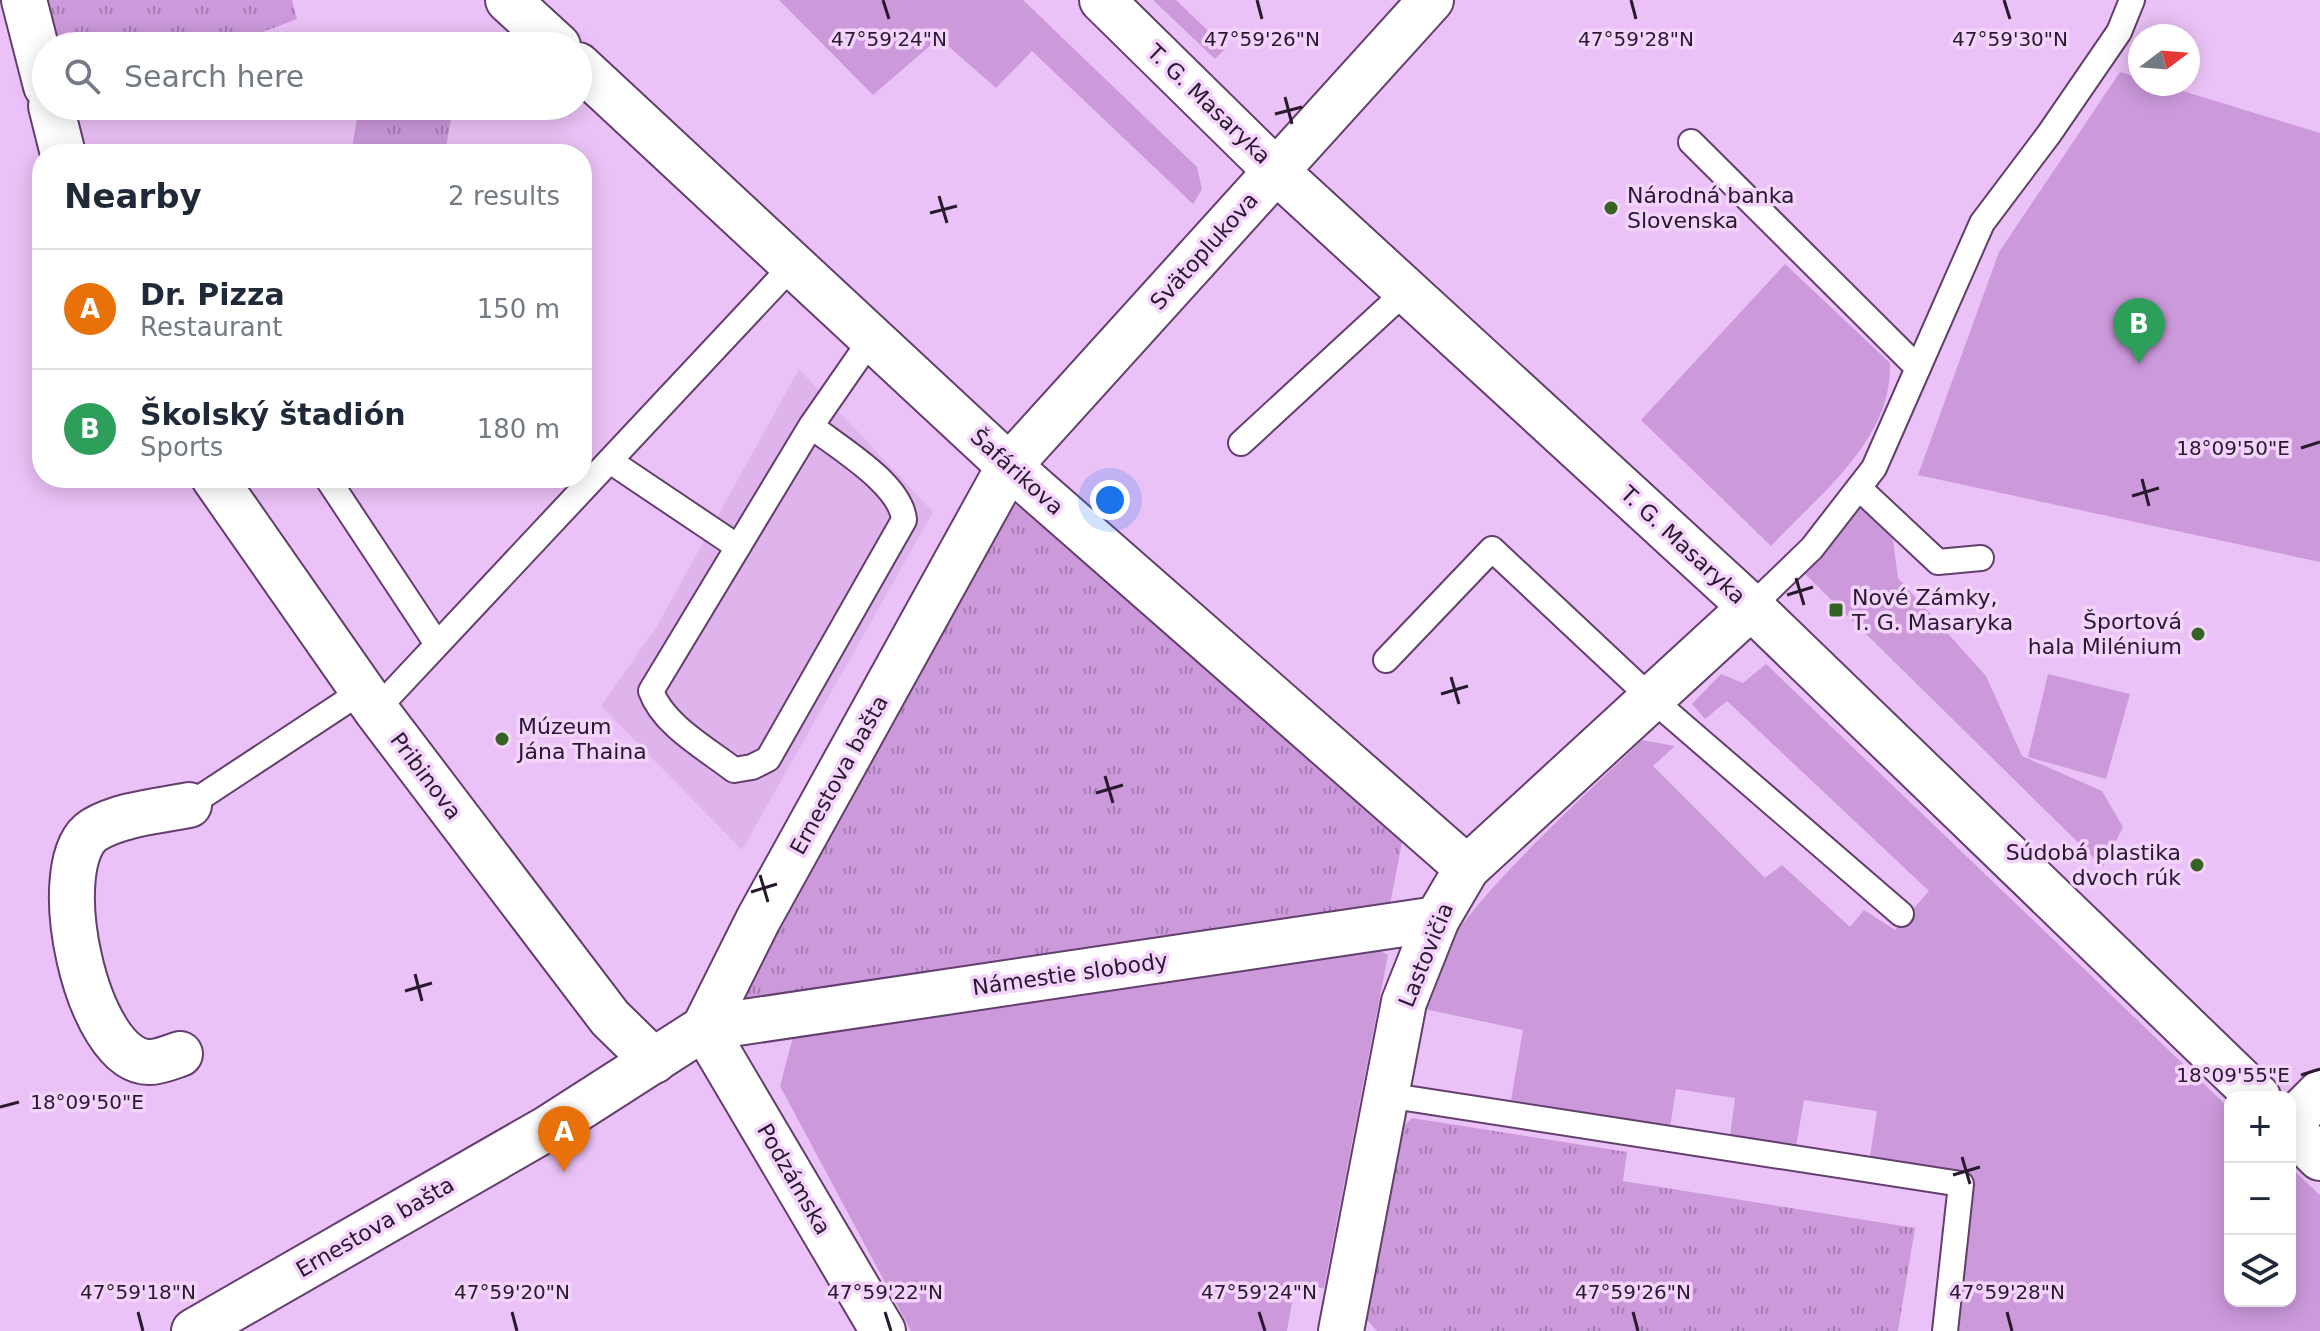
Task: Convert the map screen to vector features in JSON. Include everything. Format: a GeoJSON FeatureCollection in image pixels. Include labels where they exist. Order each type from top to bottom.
{"type":"FeatureCollection","features":[{"type":"Feature","properties":{"kind":"street"},"geometry":{"type":"LineString","coordinates":[[24,0],[32,32]]}},
{"type":"Feature","properties":{"kind":"street"},"geometry":{"type":"LineString","coordinates":[[508,0],[543,32]]}},
{"type":"Feature","properties":{"kind":"street","name":"T. G. Masaryka"},"geometry":{"type":"LineString","coordinates":[[1102,0],[1276,171],[1751,607],[2252,1091]]}},
{"type":"Feature","properties":{"kind":"street","name":"Svätoplukova"},"geometry":{"type":"LineString","coordinates":[[1009,466],[1431,0]]}},
{"type":"Feature","properties":{"kind":"street","name":"Šafárikova"},"geometry":{"type":"LineString","coordinates":[[592,78],[1009,466],[1467,868]]}},
{"type":"Feature","properties":{"kind":"street"},"geometry":{"type":"LineString","coordinates":[[54,120],[60,144]]}},
{"type":"Feature","properties":{"kind":"street","name":"Ernestova bašta"},"geometry":{"type":"LineString","coordinates":[[194,1331],[548,1128],[704,1028],[758,920],[1009,466]]}},
{"type":"Feature","properties":{"kind":"street","name":"Pribinova"},"geometry":{"type":"LineString","coordinates":[[221,488],[369,701],[610,1018],[654,1061]]}},
{"type":"Feature","properties":{"kind":"street","name":"Lastovičia"},"geometry":{"type":"LineString","coordinates":[[1341,1331],[1404,1002],[1437,919],[1467,868],[1751,607]]}},
{"type":"Feature","properties":{"kind":"street"},"geometry":{"type":"LineString","coordinates":[[180,1054],[149,1063],[131,1057],[109,1036],[92,1004],[76,939],[71,887],[79,851],[93,831],[129,818],[189,805]]}},
{"type":"Feature","properties":{"kind":"street","name":"Námestie slobody"},"geometry":{"type":"LineString","coordinates":[[704,1028],[1437,919]]}},
{"type":"Feature","properties":{"kind":"street","name":"Podzámska"},"geometry":{"type":"LineString","coordinates":[[704,1028],[883,1331]]}},
{"type":"Feature","properties":{"kind":"street"},"geometry":{"type":"LineString","coordinates":[[2296,1119],[2320,1093]]}},
{"type":"Feature","properties":{"kind":"street"},"geometry":{"type":"LineString","coordinates":[[2296,1132],[2320,1158]]}},
{"type":"Feature","properties":{"kind":"lane"},"geometry":{"type":"LineString","coordinates":[[1751,607],[1812,548],[1874,468],[1982,223],[2110,45],[2132,0]]}},
{"type":"Feature","properties":{"kind":"lane"},"geometry":{"type":"LineString","coordinates":[[1691,142],[1918,368]]}},
{"type":"Feature","properties":{"kind":"lane"},"geometry":{"type":"LineString","coordinates":[[592,480],[793,265]]}},
{"type":"Feature","properties":{"kind":"lane"},"geometry":{"type":"LineString","coordinates":[[1241,443],[1407,290]]}},
{"type":"Feature","properties":{"kind":"lane"},"geometry":{"type":"LineString","coordinates":[[811,426],[882,481],[903,503],[904,520],[768,759],[752,767],[734,770],[675,723],[655,702],[651,691],[811,426],[872,338]]}},
{"type":"Feature","properties":{"kind":"lane"},"geometry":{"type":"LineString","coordinates":[[610,461],[738,547]]}},
{"type":"Feature","properties":{"kind":"lane"},"geometry":{"type":"LineString","coordinates":[[334,488],[437,644]]}},
{"type":"Feature","properties":{"kind":"lane"},"geometry":{"type":"LineString","coordinates":[[189,805],[369,701],[437,644],[584,488]]}},
{"type":"Feature","properties":{"kind":"lane"},"geometry":{"type":"LineString","coordinates":[[1859,488],[1938,562],[1981,558]]}},
{"type":"Feature","properties":{"kind":"lane"},"geometry":{"type":"LineString","coordinates":[[1386,660],[1492,549],[1652,699],[1901,914]]}},
{"type":"Feature","properties":{"kind":"lane"},"geometry":{"type":"LineString","coordinates":[[1386,1095],[1961,1184],[1945,1331]]}},
{"type":"Feature","properties":{"kind":"shaded area"},"geometry":{"type":"Polygon","coordinates":[[[799,369],[933,512],[742,850],[601,706],[657,626],[799,369]]]}},
{"type":"Feature","properties":{"kind":"green space"},"geometry":{"type":"Polygon","coordinates":[[[45,0],[292,0],[297,19],[263,32],[53,32],[45,0]]]}},
{"type":"Feature","properties":{"kind":"green space"},"geometry":{"type":"Polygon","coordinates":[[[779,0],[1023,0],[1197,167],[1202,189],[1193,204],[1032,51],[996,88],[939,38],[873,95],[779,0]]]}},
{"type":"Feature","properties":{"kind":"green space"},"geometry":{"type":"Polygon","coordinates":[[[1153,0],[1176,0],[1226,48],[1215,59],[1153,0]]]}},
{"type":"Feature","properties":{"kind":"green space"},"geometry":{"type":"Polygon","coordinates":[[[2120,72],[2128,74],[2128,96],[2199,96],[2320,133],[2320,562],[1918,475],[1999,252],[2120,72]]]}},
{"type":"Feature","properties":{"kind":"green space"},"geometry":{"type":"Polygon","coordinates":[[[357,120],[451,120],[447,144],[353,144],[357,120]]]}},
{"type":"Feature","properties":{"kind":"green space"},"geometry":{"type":"Polygon","coordinates":[[[1785,264],[1890,363],[1888,391],[1866,441],[1831,486],[1771,546],[1641,420],[1785,264]]]}},
{"type":"Feature","properties":{"kind":"green space"},"geometry":{"type":"Polygon","coordinates":[[[1009,466],[1405,827],[1388,915],[704,1028],[1009,466]]]}},
{"type":"Feature","properties":{"kind":"green space"},"geometry":{"type":"Polygon","coordinates":[[[1862,503],[1893,540],[1898,578],[1986,676],[2022,756],[2102,791],[2123,827],[2103,867],[1804,573],[1862,503]]]}},
{"type":"Feature","properties":{"kind":"green space"},"geometry":{"type":"Polygon","coordinates":[[[1766,664],[2224,1103],[2224,1307],[2296,1307],[2296,1173],[2320,1195],[2320,1331],[1952,1331],[1971,1178],[1870,1157],[1877,1111],[1804,1100],[1796,1146],[1730,1136],[1735,1098],[1676,1089],[1670,1127],[1511,1100],[1523,1030],[1420,1008],[1428,979],[1448,944],[1477,906],[1549,829],[1642,740],[1675,746],[1653,766],[1765,878],[1782,865],[1850,927],[1864,910],[1895,930],[1929,891],[1727,701],[1705,719],[1692,704],[1721,674],[1743,683],[1766,664]]]}},
{"type":"Feature","properties":{"kind":"green space"},"geometry":{"type":"Polygon","coordinates":[[[2048,674],[2130,694],[2106,779],[2028,757],[2048,674]]]}},
{"type":"Feature","properties":{"kind":"green space"},"geometry":{"type":"Polygon","coordinates":[[[1368,944],[1388,955],[1324,1288],[1295,1286],[1287,1331],[911,1331],[780,1086],[794,1033],[1368,944]]]}},
{"type":"Feature","properties":{"kind":"green space"},"geometry":{"type":"Polygon","coordinates":[[[1412,1118],[1627,1152],[1623,1181],[1915,1228],[1898,1331],[1377,1331],[1360,1312],[1387,1142],[1412,1118]]]}},
{"type":"Feature","properties":{"kind":"place","name":"Národná banka Slovenska"},"geometry":{"type":"Point","coordinates":[1611,208]}},
{"type":"Feature","properties":{"kind":"place","name":"Školský štadión"},"geometry":{"type":"Point","coordinates":[2139,364]}},
{"type":"Feature","properties":{"kind":"place","name":"Nové Zámky, T. G. Masaryka"},"geometry":{"type":"Point","coordinates":[1836,610]}},
{"type":"Feature","properties":{"kind":"place","name":"Športová hala Milénium"},"geometry":{"type":"Point","coordinates":[2198,634]}},
{"type":"Feature","properties":{"kind":"place","name":"Múzeum Jána Thaina"},"geometry":{"type":"Point","coordinates":[502,739]}},
{"type":"Feature","properties":{"kind":"place","name":"Súdobá plastika dvoch rúk"},"geometry":{"type":"Point","coordinates":[2197,865]}},
{"type":"Feature","properties":{"kind":"place","name":"Dr. Pizza"},"geometry":{"type":"Point","coordinates":[564,1172]}}]}
